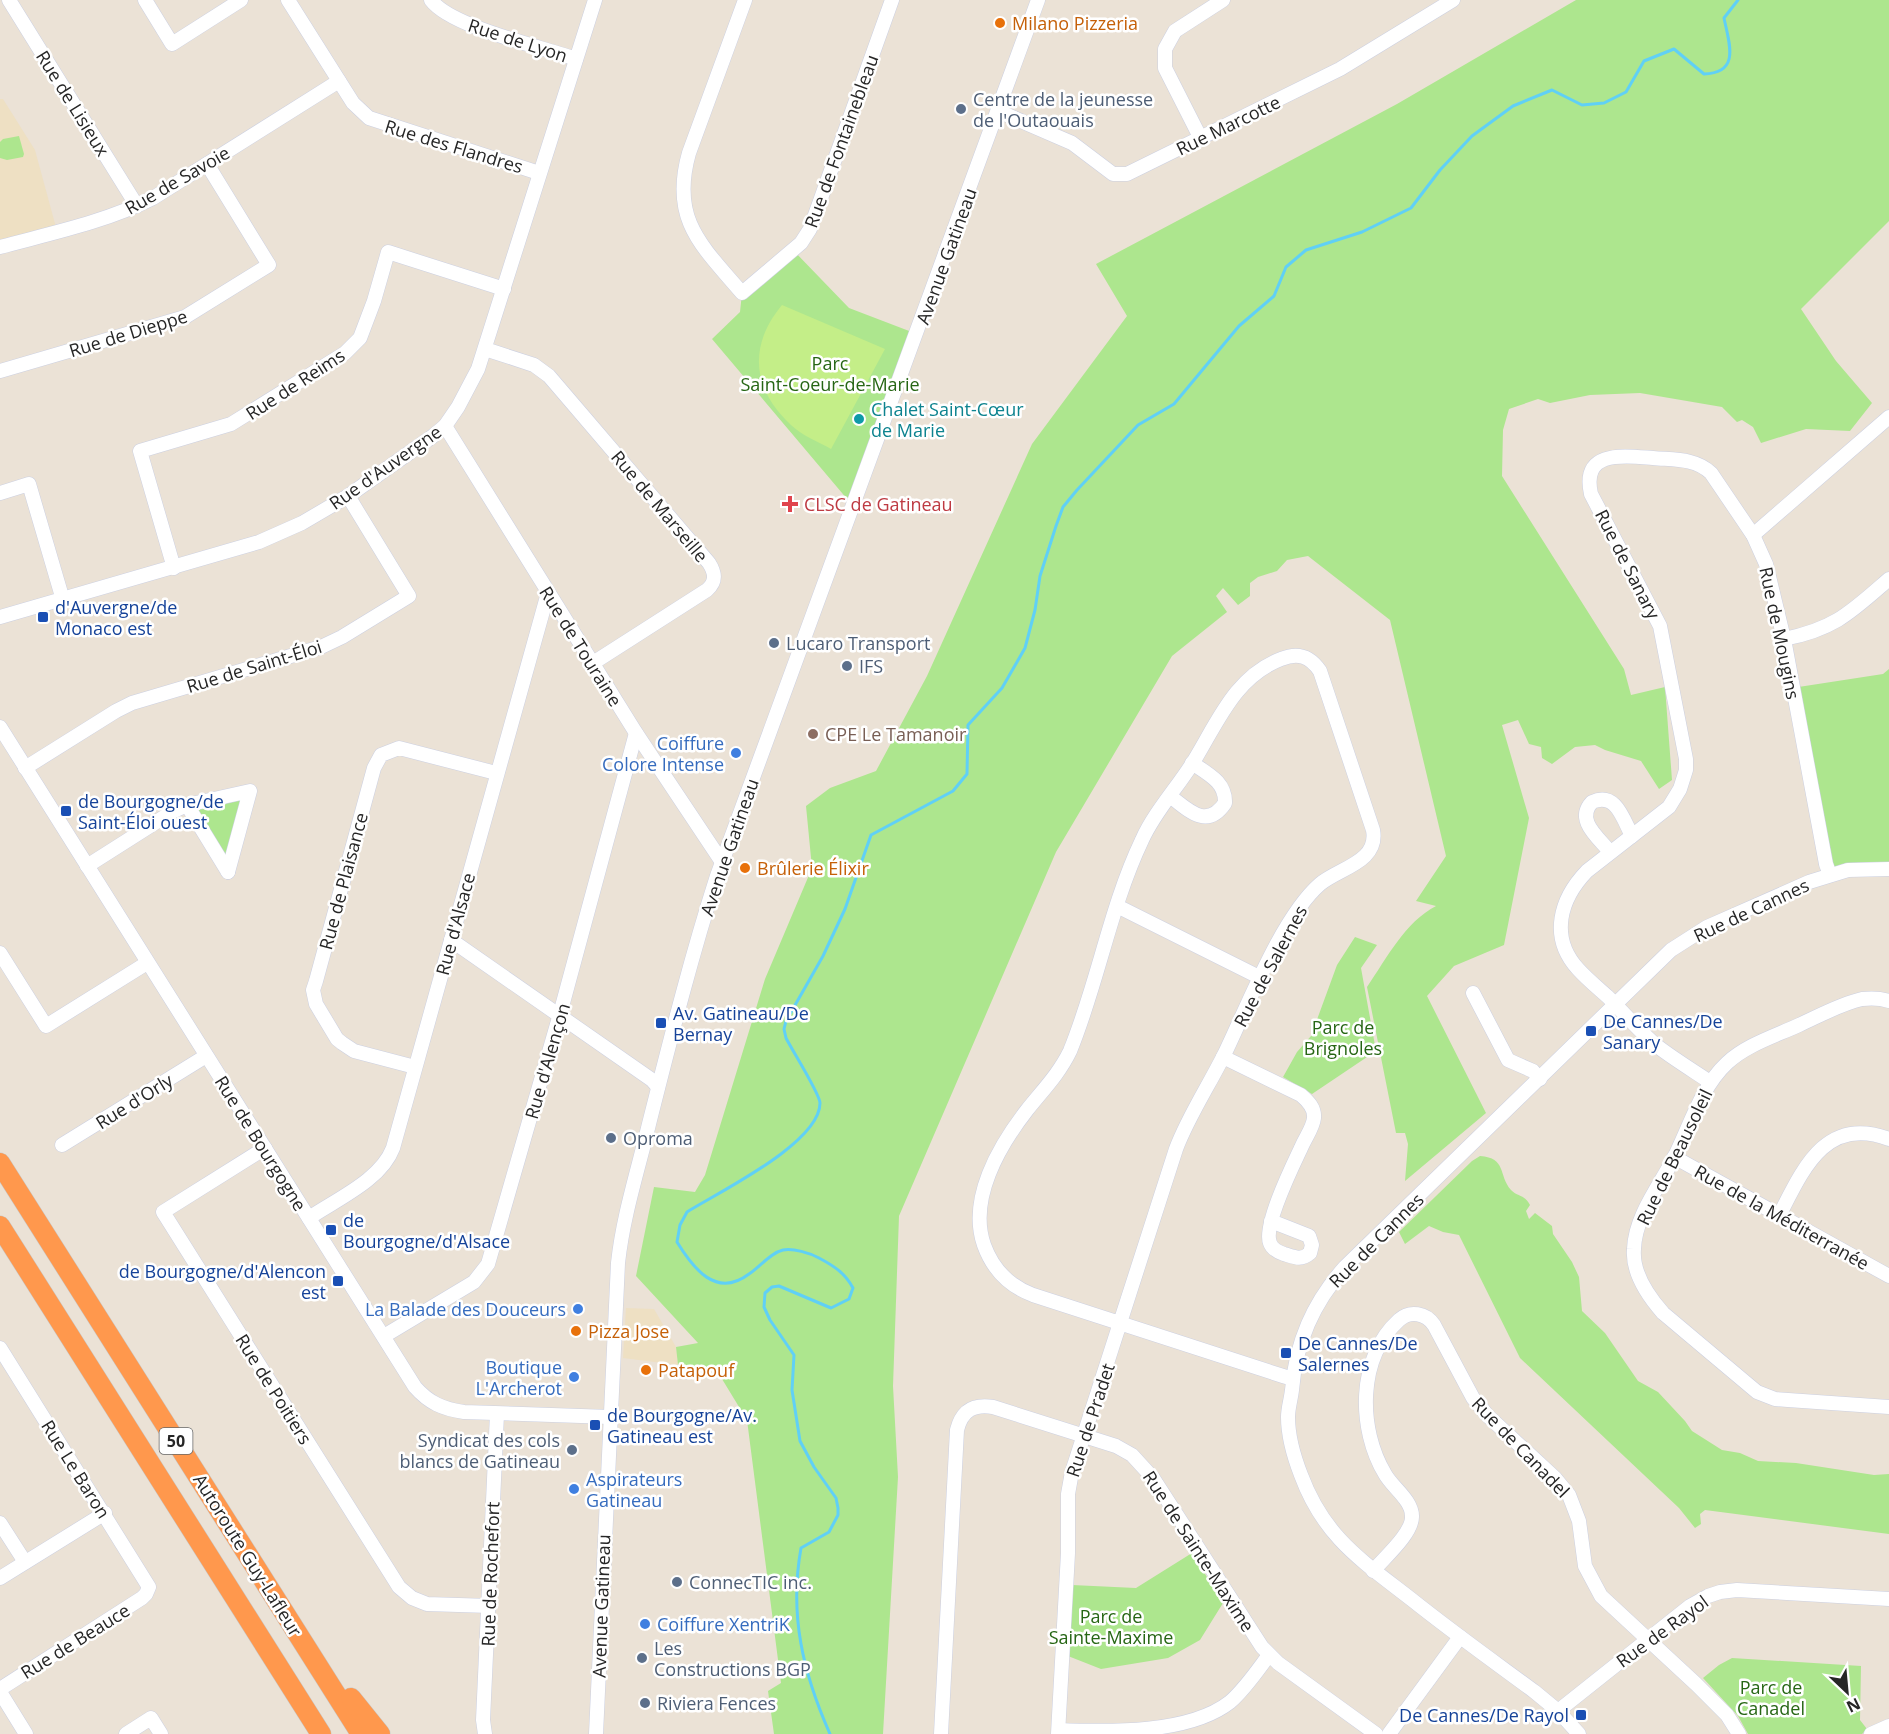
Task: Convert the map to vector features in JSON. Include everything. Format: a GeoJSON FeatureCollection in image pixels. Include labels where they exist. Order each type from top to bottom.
{"type":"FeatureCollection","features":[{"type":"Feature","properties":{"kind":"highway","name":"Autoroute Guy-Lafleur"},"geometry":{"type":"LineString","coordinates":[[0,1163],[361,1734]]}},
{"type":"Feature","properties":{"kind":"highway","name":"Autoroute Guy-Lafleur"},"geometry":{"type":"LineString","coordinates":[[0,1226],[321,1734]]}},
{"type":"Feature","properties":{"kind":"highway"},"geometry":{"type":"LineString","coordinates":[[231,1592],[305,1734]]}},
{"type":"Feature","properties":{"kind":"highway"},"geometry":{"type":"LineString","coordinates":[[293,1626],[380,1734]]}},
{"type":"Feature","properties":{"kind":"street","name":"Rue de Lisieux"},"geometry":{"type":"LineString","coordinates":[[9,0],[137,206]]}},
{"type":"Feature","properties":{"kind":"street"},"geometry":{"type":"LineString","coordinates":[[145,0],[172,44],[241,0]]}},
{"type":"Feature","properties":{"kind":"street","name":"Rue des Flandres"},"geometry":{"type":"LineString","coordinates":[[288,0],[360,111],[379,122],[539,173]]}},
{"type":"Feature","properties":{"kind":"street","name":"Rue de Lyon"},"geometry":{"type":"LineString","coordinates":[[431,0],[446,15],[464,23],[576,59]]}},
{"type":"Feature","properties":{"kind":"street","name":"Rue d'Auvergne"},"geometry":{"type":"LineString","coordinates":[[0,617],[174,568],[266,539],[302,523],[348,496],[411,453],[445,426],[465,395],[485,349],[595,0]]}},
{"type":"Feature","properties":{"kind":"street","name":"Rue de Fontainebleau"},"geometry":{"type":"LineString","coordinates":[[745,0],[689,153],[682,179],[687,215],[696,236],[742,293],[806,237],[892,0]]}},
{"type":"Feature","properties":{"kind":"street","name":"Avenue Gatineau"},"geometry":{"type":"LineString","coordinates":[[596,1734],[620,1247],[658,1087],[701,927],[722,862],[1038,0]]}},
{"type":"Feature","properties":{"kind":"street"},"geometry":{"type":"LineString","coordinates":[[1201,139],[1166,68],[1164,49],[1175,31],[1223,0]]}},
{"type":"Feature","properties":{"kind":"street","name":"Rue Marcotte"},"geometry":{"type":"LineString","coordinates":[[998,111],[1064,139],[1113,174],[1127,174],[1340,69],[1454,0]]}},
{"type":"Feature","properties":{"kind":"street","name":"Rue de Savoie"},"geometry":{"type":"LineString","coordinates":[[0,247],[112,216],[137,206],[339,81]]}},
{"type":"Feature","properties":{"kind":"street","name":"Rue de Dieppe"},"geometry":{"type":"LineString","coordinates":[[0,371],[185,317],[269,265],[207,164]]}},
{"type":"Feature","properties":{"kind":"street","name":"Rue de Reims"},"geometry":{"type":"LineString","coordinates":[[174,568],[140,451],[231,424],[345,353],[360,338],[388,252],[504,289]]}},
{"type":"Feature","properties":{"kind":"street","name":"Rue de Marseille"},"geometry":{"type":"LineString","coordinates":[[485,349],[534,365],[549,376],[713,569],[714,581],[707,590],[592,663]]}},
{"type":"Feature","properties":{"kind":"street"},"geometry":{"type":"LineString","coordinates":[[1753,535],[1889,417]]}},
{"type":"Feature","properties":{"kind":"street","name":"Rue de Touraine"},"geometry":{"type":"LineString","coordinates":[[445,426],[636,733],[722,862]]}},
{"type":"Feature","properties":{"kind":"street","name":"Rue de Sanary"},"geometry":{"type":"LineString","coordinates":[[1710,1082],[1656,1045],[1571,960],[1564,948],[1561,914],[1564,902],[1576,882],[1610,852],[1659,816],[1675,799],[1684,779],[1686,759],[1660,626],[1591,494],[1592,470],[1598,463],[1612,456],[1696,463],[1711,473],[1753,535]]}},
{"type":"Feature","properties":{"kind":"street"},"geometry":{"type":"LineString","coordinates":[[0,493],[29,484],[63,600]]}},
{"type":"Feature","properties":{"kind":"street","name":"Rue de Saint-Éloi"},"geometry":{"type":"LineString","coordinates":[[25,768],[132,703],[321,647],[342,637],[409,596],[348,496]]}},
{"type":"Feature","properties":{"kind":"street","name":"Rue de Mougins"},"geometry":{"type":"LineString","coordinates":[[1753,535],[1766,564],[1784,639],[1830,875]]}},
{"type":"Feature","properties":{"kind":"street"},"geometry":{"type":"LineString","coordinates":[[1784,639],[1810,634],[1840,620],[1889,579]]}},
{"type":"Feature","properties":{"kind":"street","name":"Rue d'Alsace"},"geometry":{"type":"LineString","coordinates":[[309,1218],[370,1178],[389,1158],[548,593]]}},
{"type":"Feature","properties":{"kind":"street","name":"Rue de Salernes"},"geometry":{"type":"LineString","coordinates":[[1121,1323],[1182,1132],[1223,1057],[1280,940],[1308,897],[1332,876],[1362,859],[1371,850],[1373,843],[1373,830],[1320,671],[1306,657],[1294,655],[1277,660],[1259,670],[1243,684],[1227,704],[1192,763],[1142,839],[1117,906],[1070,1051],[1059,1072],[1028,1110],[996,1159],[985,1189],[979,1218],[987,1254],[993,1265],[1007,1281],[1033,1295],[1293,1379]]}},
{"type":"Feature","properties":{"kind":"street","name":"Rue de Bourgogne"},"geometry":{"type":"LineString","coordinates":[[0,727],[415,1387],[431,1402],[450,1410],[496,1414],[610,1417]]}},
{"type":"Feature","properties":{"kind":"street","name":"Rue d'Alençon"},"geometry":{"type":"LineString","coordinates":[[384,1336],[474,1282],[488,1264],[560,1014],[636,733]]}},
{"type":"Feature","properties":{"kind":"street","name":"Rue de Plaisance"},"geometry":{"type":"LineString","coordinates":[[415,1067],[348,1048],[337,1039],[319,1010],[314,997],[315,981],[374,768],[381,755],[406,748],[496,773]]}},
{"type":"Feature","properties":{"kind":"street"},"geometry":{"type":"LineString","coordinates":[[1170,796],[1200,816],[1214,814],[1225,803],[1221,785],[1192,763]]}},
{"type":"Feature","properties":{"kind":"street"},"geometry":{"type":"LineString","coordinates":[[87,866],[172,812],[187,805],[250,791],[228,872],[187,805]]}},
{"type":"Feature","properties":{"kind":"street"},"geometry":{"type":"LineString","coordinates":[[1610,852],[1585,820],[1585,812],[1592,801],[1606,799],[1612,802],[1632,836]]}},
{"type":"Feature","properties":{"kind":"street","name":"Rue de Cannes"},"geometry":{"type":"LineString","coordinates":[[1579,1734],[1558,1711],[1373,1571],[1346,1547],[1326,1524],[1304,1483],[1292,1450],[1290,1435],[1288,1416],[1294,1362],[1304,1332],[1316,1304],[1335,1279],[1657,963],[1707,927],[1798,886],[1830,875],[1862,868],[1889,869]]}},
{"type":"Feature","properties":{"kind":"street"},"geometry":{"type":"LineString","coordinates":[[1117,906],[1261,978]]}},
{"type":"Feature","properties":{"kind":"street"},"geometry":{"type":"LineString","coordinates":[[451,939],[560,1014],[652,1080],[658,1087]]}},
{"type":"Feature","properties":{"kind":"street"},"geometry":{"type":"LineString","coordinates":[[0,953],[46,1026],[147,963]]}},
{"type":"Feature","properties":{"kind":"street"},"geometry":{"type":"LineString","coordinates":[[1473,993],[1508,1060],[1533,1071],[1540,1079]]}},
{"type":"Feature","properties":{"kind":"street","name":"Rue de Beausoleil"},"geometry":{"type":"LineString","coordinates":[[1889,1001],[1875,998],[1853,1002],[1749,1048],[1725,1064],[1710,1082],[1644,1214],[1634,1241],[1633,1252],[1649,1298],[1663,1313],[1757,1392],[1775,1399],[1889,1407]]}},
{"type":"Feature","properties":{"kind":"street","name":"Rue d'Orly"},"geometry":{"type":"LineString","coordinates":[[62,1145],[206,1056]]}},
{"type":"Feature","properties":{"kind":"street"},"geometry":{"type":"LineString","coordinates":[[1223,1057],[1301,1095],[1314,1111],[1312,1125],[1287,1177],[1271,1221]]}},
{"type":"Feature","properties":{"kind":"street"},"geometry":{"type":"LineString","coordinates":[[1780,1214],[1803,1168],[1830,1142],[1861,1133],[1889,1139]]}},
{"type":"Feature","properties":{"kind":"street","name":"Rue de Poitiers"},"geometry":{"type":"LineString","coordinates":[[265,1148],[163,1212],[399,1587],[412,1598],[427,1604],[490,1606]]}},
{"type":"Feature","properties":{"kind":"street","name":"Rue de la Méditerranée"},"geometry":{"type":"LineString","coordinates":[[1674,1157],[1889,1276]]}},
{"type":"Feature","properties":{"kind":"street","name":"Rue de Canadel"},"geometry":{"type":"LineString","coordinates":[[1373,1571],[1408,1530],[1412,1515],[1408,1504],[1385,1475],[1373,1451],[1365,1423],[1368,1381],[1374,1359],[1394,1325],[1404,1316],[1422,1315],[1434,1325],[1468,1391],[1480,1407],[1547,1470],[1569,1495],[1576,1512],[1585,1566],[1593,1583],[1608,1603],[1722,1711],[1739,1734]]}},
{"type":"Feature","properties":{"kind":"street","name":"Rue de Pradet"},"geometry":{"type":"LineString","coordinates":[[1058,1732],[1068,1553],[1068,1494],[1072,1472],[1121,1323]]}},
{"type":"Feature","properties":{"kind":"street","name":"Rue Le Baron"},"geometry":{"type":"LineString","coordinates":[[0,1348],[105,1513],[147,1582],[149,1590]]}},
{"type":"Feature","properties":{"kind":"street","name":"Rue de Sainte-Maxime"},"geometry":{"type":"LineString","coordinates":[[941,1734],[957,1430],[959,1422],[967,1411],[973,1407],[986,1406],[1125,1450],[1145,1469],[1269,1655],[1376,1734]]}},
{"type":"Feature","properties":{"kind":"street","name":"Rue de Rochefort"},"geometry":{"type":"LineString","coordinates":[[485,1734],[483,1720],[490,1606],[496,1414]]}},
{"type":"Feature","properties":{"kind":"street"},"geometry":{"type":"LineString","coordinates":[[0,1578],[105,1513]]}},
{"type":"Feature","properties":{"kind":"street"},"geometry":{"type":"LineString","coordinates":[[0,1523],[25,1562]]}},
{"type":"Feature","properties":{"kind":"street","name":"Rue de Rayol"},"geometry":{"type":"LineString","coordinates":[[1558,1711],[1647,1638],[1695,1603],[1720,1592],[1747,1589],[1889,1599]]}},
{"type":"Feature","properties":{"kind":"street","name":"Rue de Beauce"},"geometry":{"type":"LineString","coordinates":[[0,1690],[142,1598],[149,1590]]}},
{"type":"Feature","properties":{"kind":"street"},"geometry":{"type":"LineString","coordinates":[[1389,1734],[1460,1637]]}},
{"type":"Feature","properties":{"kind":"street"},"geometry":{"type":"LineString","coordinates":[[1058,1732],[1125,1731],[1196,1720],[1214,1713],[1228,1703],[1269,1655]]}},
{"type":"Feature","properties":{"kind":"street"},"geometry":{"type":"LineString","coordinates":[[0,1690],[26,1734]]}},
{"type":"Feature","properties":{"kind":"street"},"geometry":{"type":"LineString","coordinates":[[126,1734],[151,1718],[161,1734]]}},
{"type":"Feature","properties":{"kind":"street"},"geometry":{"type":"LineString","coordinates":[[1871,1734],[1889,1726]]}},
{"type":"Feature","properties":{"kind":"shaded area"},"geometry":{"type":"Polygon","coordinates":[[[0,99],[3,99],[35,150],[57,231],[0,247],[0,99]]]}},
{"type":"Feature","properties":{"kind":"shaded area"},"geometry":{"type":"Polygon","coordinates":[[[626,1308],[654,1309],[676,1347],[678,1365],[623,1358],[626,1308]]]}},
{"type":"Feature","properties":{"kind":"green space"},"geometry":{"type":"Polygon","coordinates":[[[1576,0],[1889,0],[1889,221],[1801,309],[1836,361],[1872,403],[1850,431],[1806,429],[1761,443],[1753,427],[1742,420],[1737,422],[1722,407],[1640,393],[1590,395],[1550,403],[1538,399],[1509,409],[1503,430],[1502,476],[1624,669],[1631,695],[1665,687],[1672,780],[1659,789],[1641,761],[1595,745],[1575,747],[1552,764],[1542,758],[1541,747],[1529,744],[1518,720],[1502,725],[1529,818],[1504,945],[1454,966],[1427,996],[1486,1113],[1405,1181],[1408,1144],[1405,1133],[1396,1133],[1367,987],[1406,931],[1415,921],[1436,906],[1416,901],[1446,856],[1390,620],[1308,556],[1287,560],[1277,571],[1258,577],[1250,583],[1250,596],[1238,605],[1223,588],[1216,596],[1227,612],[1172,656],[1056,852],[899,1216],[893,1386],[898,1477],[883,1734],[774,1734],[768,1691],[781,1683],[747,1420],[722,1379],[712,1369],[678,1365],[676,1347],[698,1343],[636,1276],[654,1187],[695,1192],[705,1175],[765,979],[812,868],[806,806],[830,788],[876,771],[927,676],[1032,444],[1127,316],[1096,264],[1397,104],[1576,0]]]}},
{"type":"Feature","properties":{"kind":"green space"},"geometry":{"type":"Polygon","coordinates":[[[19,136],[23,157],[7,160],[0,158],[0,142],[3,139],[19,136]]]}},
{"type":"Feature","properties":{"kind":"green space","name":"Parc Saint-Coeur-de-Marie"},"geometry":{"type":"Polygon","coordinates":[[[793,250],[849,308],[917,334],[853,506],[712,339],[740,312],[742,293],[793,250]]]}},
{"type":"Feature","properties":{"kind":"green space"},"geometry":{"type":"Polygon","coordinates":[[[782,305],[885,349],[831,449],[795,429],[768,397],[762,382],[759,367],[760,351],[771,320],[782,305]]]}},
{"type":"Feature","properties":{"kind":"green space"},"geometry":{"type":"Polygon","coordinates":[[[1889,669],[1889,869],[1830,875],[1792,688],[1883,674],[1889,669]]]}},
{"type":"Feature","properties":{"kind":"green space"},"geometry":{"type":"Polygon","coordinates":[[[250,791],[228,872],[187,805],[250,791]]]}},
{"type":"Feature","properties":{"kind":"green space","name":"Parc de Brignoles"},"geometry":{"type":"Polygon","coordinates":[[[1355,937],[1377,945],[1361,968],[1376,1051],[1312,1094],[1283,1077],[1297,1052],[1311,1036],[1337,965],[1355,937]]]}},
{"type":"Feature","properties":{"kind":"green space"},"geometry":{"type":"Polygon","coordinates":[[[1480,1156],[1494,1160],[1501,1168],[1511,1190],[1528,1201],[1530,1205],[1526,1211],[1529,1219],[1535,1213],[1552,1226],[1553,1234],[1579,1277],[1582,1311],[1605,1333],[1638,1381],[1658,1392],[1692,1431],[1722,1450],[1740,1453],[1758,1461],[1796,1463],[1874,1475],[1889,1474],[1889,1534],[1705,1510],[1700,1514],[1701,1524],[1695,1528],[1679,1508],[1520,1358],[1459,1235],[1429,1226],[1405,1244],[1399,1232],[1472,1161],[1480,1156]]]}},
{"type":"Feature","properties":{"kind":"green space","name":"Parc de Sainte-Maxime"},"geometry":{"type":"Polygon","coordinates":[[[1192,1553],[1223,1603],[1200,1640],[1168,1658],[1101,1669],[1068,1656],[1072,1585],[1136,1588],[1192,1553]]]}},
{"type":"Feature","properties":{"kind":"green space","name":"Parc de Canadel"},"geometry":{"type":"Polygon","coordinates":[[[1732,1658],[1861,1666],[1860,1720],[1867,1729],[1862,1734],[1748,1734],[1738,1716],[1703,1678],[1732,1658]]]}},
{"type":"Feature","properties":{"kind":"waterway"},"geometry":{"type":"LineString","coordinates":[[830,1734],[812,1689],[806,1666],[801,1643],[797,1597],[801,1548],[829,1532],[838,1515],[838,1508],[836,1498],[814,1467],[800,1441],[792,1390],[794,1355],[770,1320],[764,1307],[765,1293],[772,1287],[779,1286],[831,1308],[849,1299],[853,1288],[843,1274],[830,1264],[811,1254],[792,1250],[783,1250],[774,1254],[737,1281],[716,1282],[698,1270],[677,1242],[680,1225],[687,1212],[766,1165],[804,1134],[816,1118],[819,1098],[786,1038],[784,1029],[786,1021],[823,956],[845,909],[871,835],[953,791],[967,774],[968,725],[1002,688],[1025,648],[1035,610],[1040,576],[1063,507],[1138,425],[1174,404],[1239,326],[1274,296],[1286,267],[1306,250],[1362,232],[1411,208],[1440,170],[1472,136],[1513,106],[1552,90],[1582,105],[1604,103],[1626,92],[1644,61],[1674,49],[1704,74],[1723,68],[1730,55],[1724,18],[1738,0]]}},
{"type":"Feature","properties":{"kind":"place","name":"Milano Pizzeria"},"geometry":{"type":"Point","coordinates":[1000,23]}},
{"type":"Feature","properties":{"kind":"place","name":"Centre de la jeunesse de l'Outaouais"},"geometry":{"type":"Point","coordinates":[961,109]}},
{"type":"Feature","properties":{"kind":"place","name":"Chalet Saint-Cœur de Marie"},"geometry":{"type":"Point","coordinates":[859,419]}},
{"type":"Feature","properties":{"kind":"place","name":"CLSC de Gatineau"},"geometry":{"type":"Point","coordinates":[790,504]}},
{"type":"Feature","properties":{"kind":"place","name":"d'Auvergne/de Monaco est"},"geometry":{"type":"Point","coordinates":[43,617]}},
{"type":"Feature","properties":{"kind":"place","name":"Lucaro Transport"},"geometry":{"type":"Point","coordinates":[774,643]}},
{"type":"Feature","properties":{"kind":"place","name":"IFS"},"geometry":{"type":"Point","coordinates":[847,666]}},
{"type":"Feature","properties":{"kind":"place","name":"CPE Le Tamanoir"},"geometry":{"type":"Point","coordinates":[813,734]}},
{"type":"Feature","properties":{"kind":"place","name":"Coiffure Colore Intense"},"geometry":{"type":"Point","coordinates":[736,753]}},
{"type":"Feature","properties":{"kind":"place","name":"de Bourgogne/de Saint-Éloi ouest"},"geometry":{"type":"Point","coordinates":[66,811]}},
{"type":"Feature","properties":{"kind":"place","name":"Brûlerie Élixir"},"geometry":{"type":"Point","coordinates":[745,868]}},
{"type":"Feature","properties":{"kind":"place","name":"Av. Gatineau/De Bernay"},"geometry":{"type":"Point","coordinates":[661,1023]}},
{"type":"Feature","properties":{"kind":"place","name":"De Cannes/De Sanary"},"geometry":{"type":"Point","coordinates":[1591,1031]}},
{"type":"Feature","properties":{"kind":"place","name":"Oproma"},"geometry":{"type":"Point","coordinates":[611,1138]}},
{"type":"Feature","properties":{"kind":"place","name":"de Bourgogne/d'Alsace"},"geometry":{"type":"Point","coordinates":[331,1230]}},
{"type":"Feature","properties":{"kind":"place","name":"de Bourgogne/d'Alencon est"},"geometry":{"type":"Point","coordinates":[338,1281]}},
{"type":"Feature","properties":{"kind":"place","name":"La Balade des Douceurs"},"geometry":{"type":"Point","coordinates":[578,1309]}},
{"type":"Feature","properties":{"kind":"place","name":"Pizza Jose"},"geometry":{"type":"Point","coordinates":[576,1331]}},
{"type":"Feature","properties":{"kind":"place","name":"De Cannes/De Salernes"},"geometry":{"type":"Point","coordinates":[1286,1353]}},
{"type":"Feature","properties":{"kind":"place","name":"Patapouf"},"geometry":{"type":"Point","coordinates":[646,1370]}},
{"type":"Feature","properties":{"kind":"place","name":"Boutique L'Archerot"},"geometry":{"type":"Point","coordinates":[574,1377]}},
{"type":"Feature","properties":{"kind":"place","name":"de Bourgogne/Av. Gatineau est"},"geometry":{"type":"Point","coordinates":[595,1425]}},
{"type":"Feature","properties":{"kind":"place","name":"Syndicat des cols blancs de Gatineau"},"geometry":{"type":"Point","coordinates":[572,1450]}},
{"type":"Feature","properties":{"kind":"place","name":"Aspirateurs Gatineau"},"geometry":{"type":"Point","coordinates":[574,1489]}},
{"type":"Feature","properties":{"kind":"place","name":"ConnecTIC inc."},"geometry":{"type":"Point","coordinates":[677,1582]}},
{"type":"Feature","properties":{"kind":"place","name":"Coiffure XentriK"},"geometry":{"type":"Point","coordinates":[645,1624]}},
{"type":"Feature","properties":{"kind":"place","name":"Les Constructions BGP"},"geometry":{"type":"Point","coordinates":[642,1658]}},
{"type":"Feature","properties":{"kind":"place","name":"Riviera Fences"},"geometry":{"type":"Point","coordinates":[645,1703]}},
{"type":"Feature","properties":{"kind":"place","name":"De Cannes/De Rayol"},"geometry":{"type":"Point","coordinates":[1581,1715]}}]}
